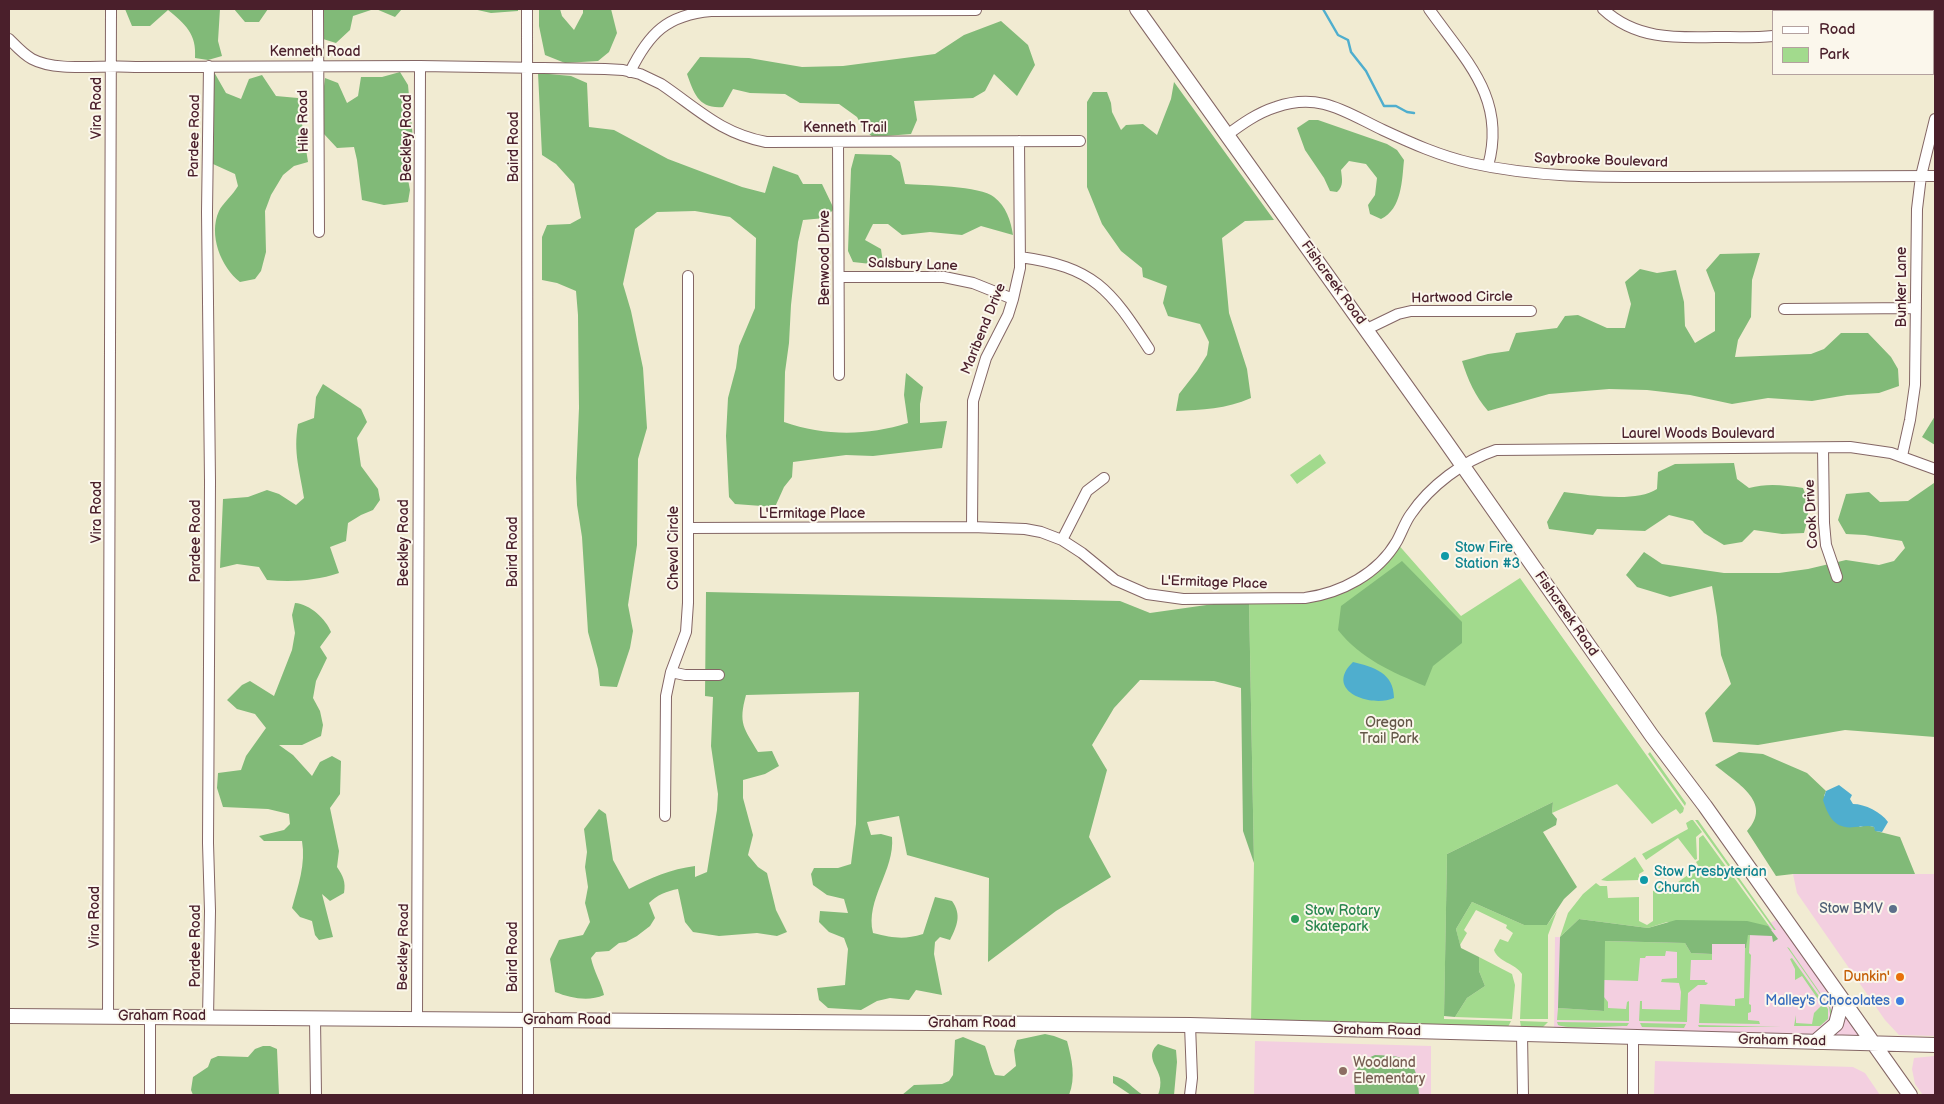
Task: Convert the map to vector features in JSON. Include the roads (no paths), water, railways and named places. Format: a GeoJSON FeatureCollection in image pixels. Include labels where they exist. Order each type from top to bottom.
{"type":"FeatureCollection","features":[{"type":"Feature","properties":{"kind":"main road","name":"Fishcreek Road"},"geometry":{"type":"LineString","coordinates":[[1137,9],[1367,330],[1652,736],[1705,806],[1910,1095]]}},
{"type":"Feature","properties":{"kind":"main road"},"geometry":{"type":"LineString","coordinates":[[1815,1042],[1836,1024],[1842,1001]]}},
{"type":"Feature","properties":{"kind":"main road","name":"Graham Road"},"geometry":{"type":"LineString","coordinates":[[9,1016],[1190,1025],[1312,1030],[1935,1045]]}},
{"type":"Feature","properties":{"kind":"street","name":"Vira Road"},"geometry":{"type":"LineString","coordinates":[[108,1016],[111,9]]}},
{"type":"Feature","properties":{"kind":"street","name":"Hile Road"},"geometry":{"type":"LineString","coordinates":[[318,9],[319,232]]}},
{"type":"Feature","properties":{"kind":"street","name":"Baird Road"},"geometry":{"type":"LineString","coordinates":[[527,9],[528,1095]]}},
{"type":"Feature","properties":{"kind":"street"},"geometry":{"type":"LineString","coordinates":[[1429,9],[1461,53],[1487,96],[1492,114],[1493,131],[1488,166]]}},
{"type":"Feature","properties":{"kind":"street"},"geometry":{"type":"LineString","coordinates":[[1603,9],[1629,27],[1653,36],[1692,38],[1772,36]]}},
{"type":"Feature","properties":{"kind":"street"},"geometry":{"type":"LineString","coordinates":[[630,72],[640,52],[653,34],[676,19],[696,12],[976,10]]}},
{"type":"Feature","properties":{"kind":"street","name":"Kenneth Road"},"geometry":{"type":"LineString","coordinates":[[9,39],[33,60],[51,66],[527,67],[605,69],[630,72]]}},
{"type":"Feature","properties":{"kind":"street"},"geometry":{"type":"LineString","coordinates":[[9,55],[17,46]]}},
{"type":"Feature","properties":{"kind":"street","name":"Pardee Road"},"geometry":{"type":"LineString","coordinates":[[208,1017],[210,912],[208,843],[210,492],[207,212],[209,66]]}},
{"type":"Feature","properties":{"kind":"street","name":"Beckley Road"},"geometry":{"type":"LineString","coordinates":[[417,1019],[420,66]]}},
{"type":"Feature","properties":{"kind":"street","name":"Kenneth Trail"},"geometry":{"type":"LineString","coordinates":[[630,72],[650,78],[661,84],[716,124],[743,136],[766,142],[1080,141]]}},
{"type":"Feature","properties":{"kind":"street","name":"Saybrooke Boulevard"},"geometry":{"type":"LineString","coordinates":[[1226,135],[1250,119],[1274,107],[1294,103],[1323,104],[1357,116],[1416,145],[1469,163],[1539,174],[1578,177],[1935,176]]}},
{"type":"Feature","properties":{"kind":"street","name":"Bunker Lane"},"geometry":{"type":"LineString","coordinates":[[1902,456],[1915,385],[1916,223],[1921,176],[1935,119]]}},
{"type":"Feature","properties":{"kind":"street","name":"Maribend Drive"},"geometry":{"type":"LineString","coordinates":[[972,527],[973,400],[986,358],[1008,314],[1018,280],[1020,258],[1020,141]]}},
{"type":"Feature","properties":{"kind":"street","name":"Benwood Drive"},"geometry":{"type":"LineString","coordinates":[[838,142],[839,375]]}},
{"type":"Feature","properties":{"kind":"street"},"geometry":{"type":"LineString","coordinates":[[1020,258],[1045,260],[1063,265],[1098,284],[1118,304],[1149,349]]}},
{"type":"Feature","properties":{"kind":"street","name":"Cheval Circle"},"geometry":{"type":"LineString","coordinates":[[665,816],[666,696],[687,623],[688,276]]}},
{"type":"Feature","properties":{"kind":"street","name":"Salsbury Lane"},"geometry":{"type":"LineString","coordinates":[[839,278],[944,277],[973,283],[1013,299]]}},
{"type":"Feature","properties":{"kind":"street"},"geometry":{"type":"LineString","coordinates":[[1784,309],[1916,308]]}},
{"type":"Feature","properties":{"kind":"street","name":"Hartwood Circle"},"geometry":{"type":"LineString","coordinates":[[1367,330],[1398,314],[1411,311],[1531,311]]}},
{"type":"Feature","properties":{"kind":"street","name":"Cook Drive"},"geometry":{"type":"LineString","coordinates":[[1823,448],[1825,531],[1829,556],[1837,577]]}},
{"type":"Feature","properties":{"kind":"street","name":"Laurel Woods Boulevard"},"geometry":{"type":"LineString","coordinates":[[1462,467],[1483,454],[1496,450],[1511,449],[1864,448],[1902,456],[1935,469]]}},
{"type":"Feature","properties":{"kind":"street","name":"L'Ermitage Place"},"geometry":{"type":"LineString","coordinates":[[688,528],[972,527],[1025,529],[1041,532],[1062,540],[1082,553],[1115,580],[1147,594],[1183,598],[1284,599],[1322,596],[1348,585],[1369,573],[1389,552],[1418,504],[1432,489],[1462,467]]}},
{"type":"Feature","properties":{"kind":"street"},"geometry":{"type":"LineString","coordinates":[[1062,540],[1087,491],[1104,478]]}},
{"type":"Feature","properties":{"kind":"street"},"geometry":{"type":"LineString","coordinates":[[672,672],[685,675],[719,675]]}},
{"type":"Feature","properties":{"kind":"street"},"geometry":{"type":"LineString","coordinates":[[150,1017],[150,1095]]}},
{"type":"Feature","properties":{"kind":"street"},"geometry":{"type":"LineString","coordinates":[[315,1018],[316,1095]]}},
{"type":"Feature","properties":{"kind":"street"},"geometry":{"type":"LineString","coordinates":[[1190,1025],[1192,1078],[1190,1095]]}},
{"type":"Feature","properties":{"kind":"street"},"geometry":{"type":"LineString","coordinates":[[1522,1034],[1523,1095]]}},
{"type":"Feature","properties":{"kind":"street"},"geometry":{"type":"LineString","coordinates":[[1633,1037],[1633,1095]]}},
{"type":"Feature","properties":{"kind":"water"},"geometry":{"type":"Polygon","coordinates":[[[1353,662],[1375,669],[1387,677],[1393,689],[1394,698],[1384,701],[1363,699],[1347,689],[1344,681],[1345,672],[1353,662]]]}},
{"type":"Feature","properties":{"kind":"water"},"geometry":{"type":"Polygon","coordinates":[[[1839,785],[1852,795],[1850,799],[1853,804],[1868,807],[1885,818],[1888,822],[1882,832],[1875,831],[1874,827],[1871,826],[1848,827],[1833,821],[1823,800],[1826,791],[1839,785]]]}},
{"type":"Feature","properties":{"kind":"waterway"},"geometry":{"type":"LineString","coordinates":[[1323,9],[1338,35],[1348,40],[1351,52],[1366,71],[1384,106],[1396,106],[1407,112],[1414,113]]}},
{"type":"Feature","properties":{"kind":"place","name":"Stow Fire Station #3"},"geometry":{"type":"Point","coordinates":[1445,556]}},
{"type":"Feature","properties":{"kind":"place","name":"Stow Presbyterian Church"},"geometry":{"type":"Point","coordinates":[1644,880]}},
{"type":"Feature","properties":{"kind":"place","name":"Stow BMV"},"geometry":{"type":"Point","coordinates":[1893,909]}},
{"type":"Feature","properties":{"kind":"place","name":"Stow Rotary Skatepark"},"geometry":{"type":"Point","coordinates":[1295,919]}},
{"type":"Feature","properties":{"kind":"place","name":"Dunkin'"},"geometry":{"type":"Point","coordinates":[1900,977]}},
{"type":"Feature","properties":{"kind":"place","name":"Malley's Chocolates"},"geometry":{"type":"Point","coordinates":[1900,1001]}},
{"type":"Feature","properties":{"kind":"place","name":"Woodland Elementary"},"geometry":{"type":"Point","coordinates":[1343,1071]}},
{"type":"Feature","properties":{"kind":"park label","name":"Oregon Trail Park"},"geometry":{"type":"Point","coordinates":[1389,732]}}]}
